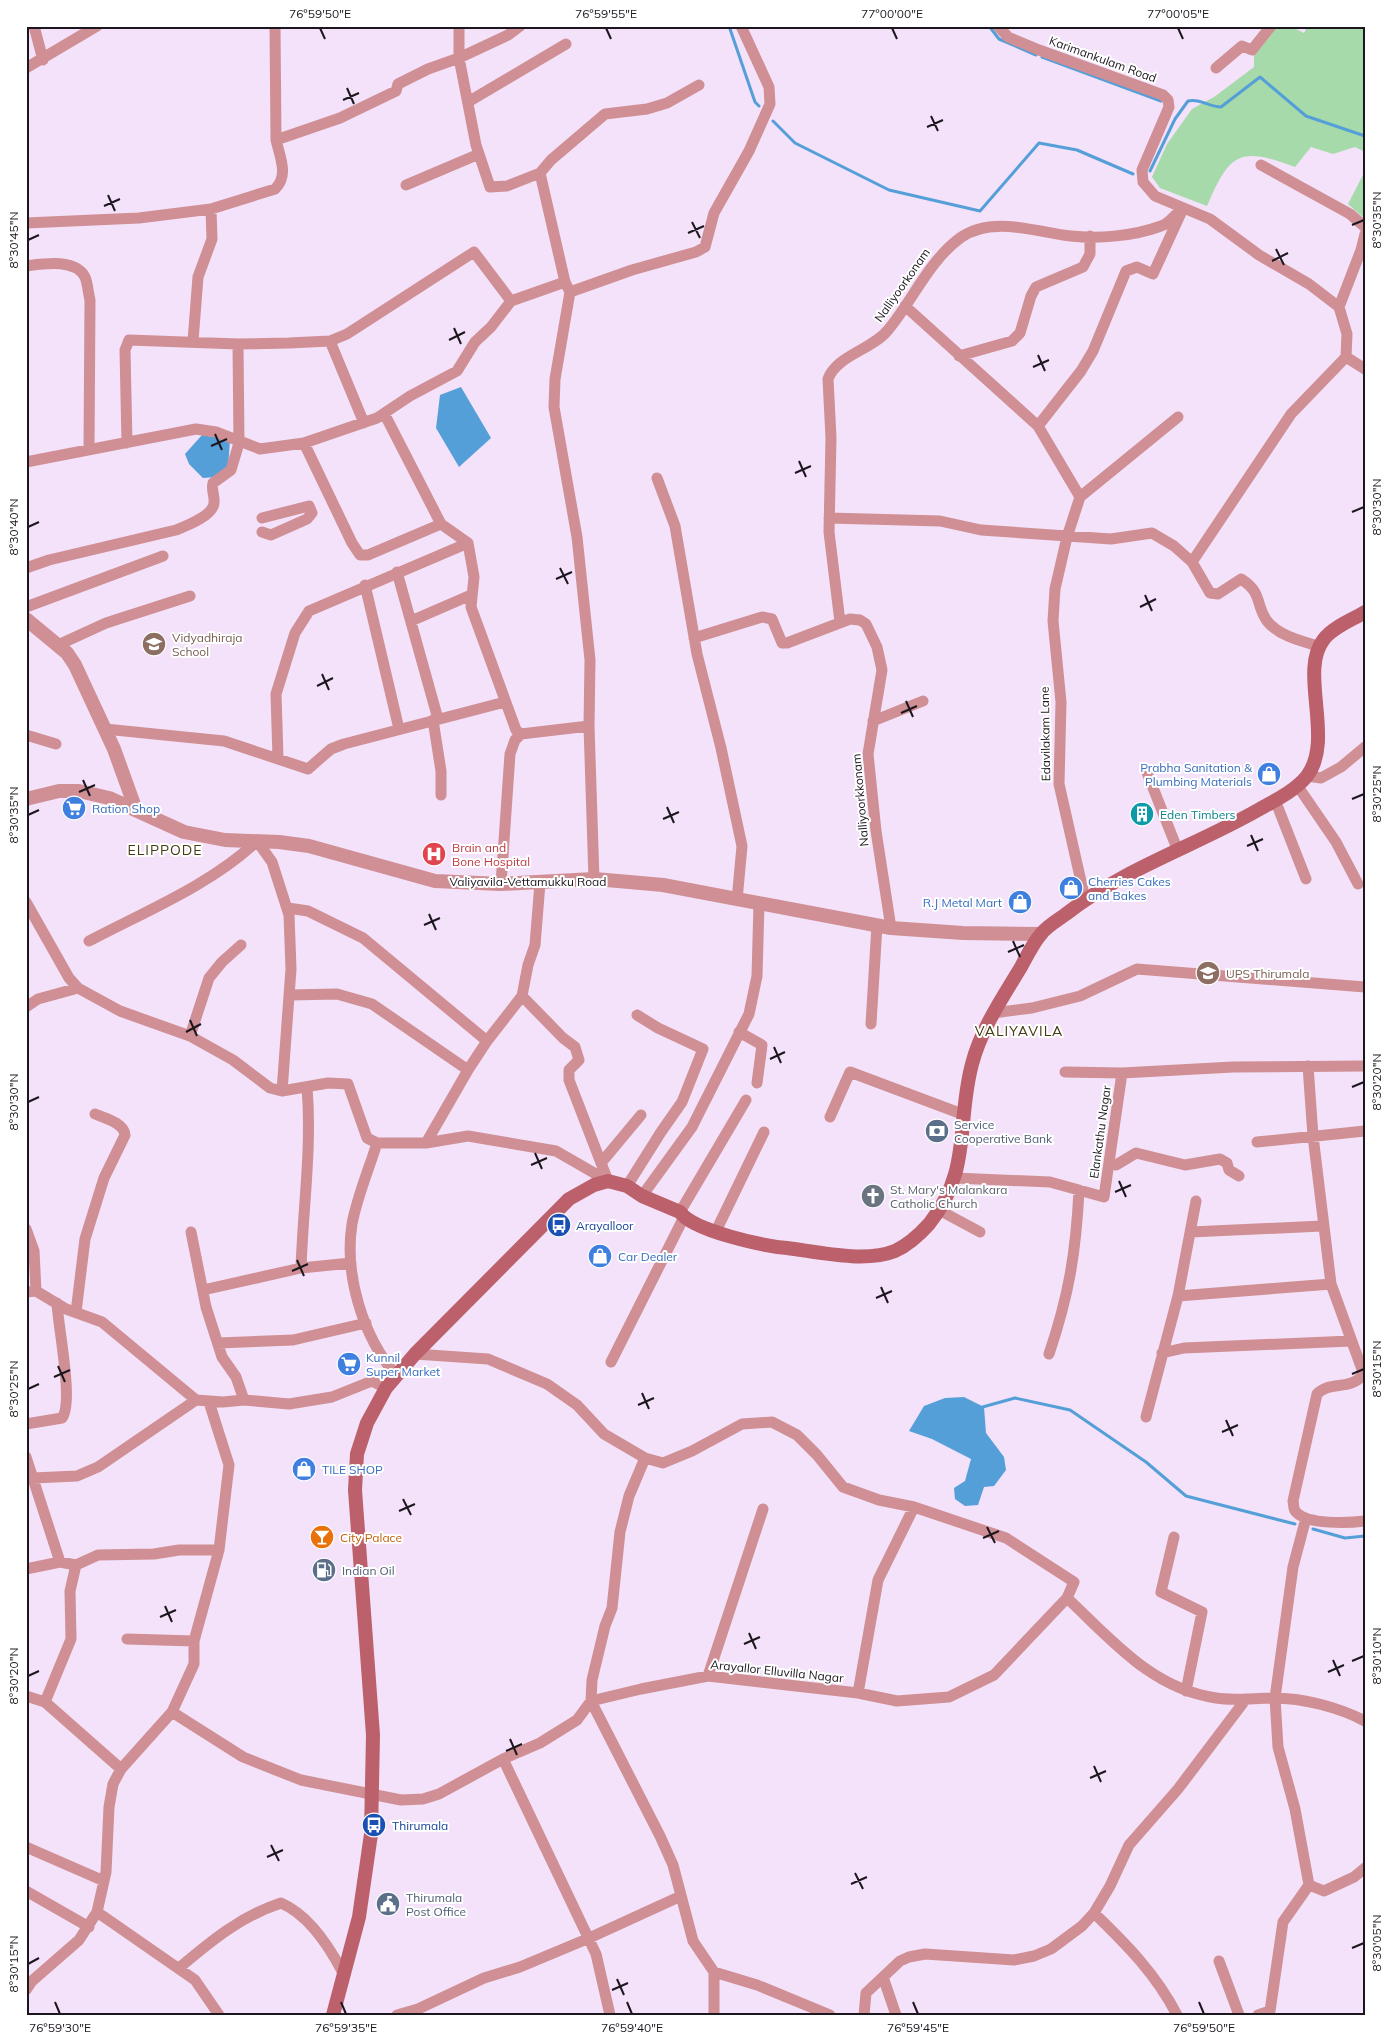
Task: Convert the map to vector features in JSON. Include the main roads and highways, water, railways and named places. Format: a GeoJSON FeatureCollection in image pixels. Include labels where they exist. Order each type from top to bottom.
{"type":"FeatureCollection","features":[{"type":"Feature","properties":{"kind":"main road"},"geometry":{"type":"LineString","coordinates":[[333,2015],[343,1973],[360,1917],[371,1834],[373,1736],[355,1490],[357,1454],[367,1422],[386,1388],[415,1354],[569,1199],[594,1185],[608,1181],[627,1186],[642,1196],[716,1231],[766,1246],[852,1256],[879,1254],[894,1251],[922,1232],[940,1210],[955,1178],[962,1148],[962,1114],[972,1062],[993,1013],[1041,934],[1085,899],[1133,872],[1276,800],[1302,781],[1314,760],[1317,743],[1314,666],[1318,646],[1326,636],[1365,612]]}},
{"type":"Feature","properties":{"kind":"water"},"geometry":{"type":"Polygon","coordinates":[[[461,387],[491,438],[459,467],[436,428],[440,395],[461,387]]]}},
{"type":"Feature","properties":{"kind":"water"},"geometry":{"type":"Polygon","coordinates":[[[202,435],[230,440],[228,468],[216,477],[203,478],[189,464],[185,454],[202,435]]]}},
{"type":"Feature","properties":{"kind":"water"},"geometry":{"type":"Polygon","coordinates":[[[964,1397],[984,1407],[986,1433],[1004,1457],[1006,1470],[994,1486],[984,1487],[978,1505],[965,1506],[955,1499],[954,1488],[965,1481],[971,1459],[932,1439],[909,1431],[924,1406],[945,1398],[964,1397]]]}},
{"type":"Feature","properties":{"kind":"waterway"},"geometry":{"type":"LineString","coordinates":[[729,26],[755,102],[759,106]]}},
{"type":"Feature","properties":{"kind":"waterway"},"geometry":{"type":"LineString","coordinates":[[989,26],[999,39],[1036,55]]}},
{"type":"Feature","properties":{"kind":"waterway"},"geometry":{"type":"LineString","coordinates":[[1042,57],[1161,101]]}},
{"type":"Feature","properties":{"kind":"waterway"},"geometry":{"type":"LineString","coordinates":[[1150,171],[1175,119],[1188,101],[1192,100],[1221,107],[1260,77],[1306,116],[1365,136]]}},
{"type":"Feature","properties":{"kind":"waterway"},"geometry":{"type":"LineString","coordinates":[[773,121],[795,143],[889,190],[980,211],[1039,143],[1077,150],[1133,174]]}},
{"type":"Feature","properties":{"kind":"waterway"},"geometry":{"type":"LineString","coordinates":[[979,1408],[1015,1398],[1070,1410],[1146,1462],[1186,1496],[1295,1524]]}},
{"type":"Feature","properties":{"kind":"waterway"},"geometry":{"type":"LineString","coordinates":[[1313,1529],[1345,1538],[1365,1536]]}},
{"type":"Feature","properties":{"kind":"place","name":"Vidyadhiraja School"},"geometry":{"type":"Point","coordinates":[154,644]}},
{"type":"Feature","properties":{"kind":"place","name":"Prabha Sanitation & Plumbing Materials"},"geometry":{"type":"Point","coordinates":[1269,774]}},
{"type":"Feature","properties":{"kind":"place","name":"Ration Shop"},"geometry":{"type":"Point","coordinates":[74,808]}},
{"type":"Feature","properties":{"kind":"place","name":"Eden Timbers"},"geometry":{"type":"Point","coordinates":[1142,814]}},
{"type":"Feature","properties":{"kind":"place","name":"Brain and Bone Hospital"},"geometry":{"type":"Point","coordinates":[434,854]}},
{"type":"Feature","properties":{"kind":"place","name":"Cherries Cakes and Bakes"},"geometry":{"type":"Point","coordinates":[1071,888]}},
{"type":"Feature","properties":{"kind":"place","name":"R.J Metal Mart"},"geometry":{"type":"Point","coordinates":[1020,902]}},
{"type":"Feature","properties":{"kind":"place","name":"UPS Thirumala"},"geometry":{"type":"Point","coordinates":[1208,973]}},
{"type":"Feature","properties":{"kind":"place","name":"Service Cooperative Bank"},"geometry":{"type":"Point","coordinates":[937,1131]}},
{"type":"Feature","properties":{"kind":"place","name":"St. Mary's Malankara Catholic Church"},"geometry":{"type":"Point","coordinates":[873,1196]}},
{"type":"Feature","properties":{"kind":"place","name":"Arayalloor"},"geometry":{"type":"Point","coordinates":[559,1225]}},
{"type":"Feature","properties":{"kind":"place","name":"Car Dealer"},"geometry":{"type":"Point","coordinates":[600,1256]}},
{"type":"Feature","properties":{"kind":"place","name":"Kunnil Super Market"},"geometry":{"type":"Point","coordinates":[349,1364]}},
{"type":"Feature","properties":{"kind":"place","name":"TILE SHOP"},"geometry":{"type":"Point","coordinates":[304,1469]}},
{"type":"Feature","properties":{"kind":"place","name":"City Palace"},"geometry":{"type":"Point","coordinates":[322,1537]}},
{"type":"Feature","properties":{"kind":"place","name":"Indian Oil"},"geometry":{"type":"Point","coordinates":[324,1570]}},
{"type":"Feature","properties":{"kind":"place","name":"Thirumala"},"geometry":{"type":"Point","coordinates":[374,1825]}},
{"type":"Feature","properties":{"kind":"place","name":"Thirumala Post Office"},"geometry":{"type":"Point","coordinates":[388,1904]}},
{"type":"Feature","properties":{"kind":"district","name":"ELIPPODE"},"geometry":{"type":"Point","coordinates":[165,850]}},
{"type":"Feature","properties":{"kind":"district","name":"VALIYAVILA"},"geometry":{"type":"Point","coordinates":[1019,1031]}}]}
